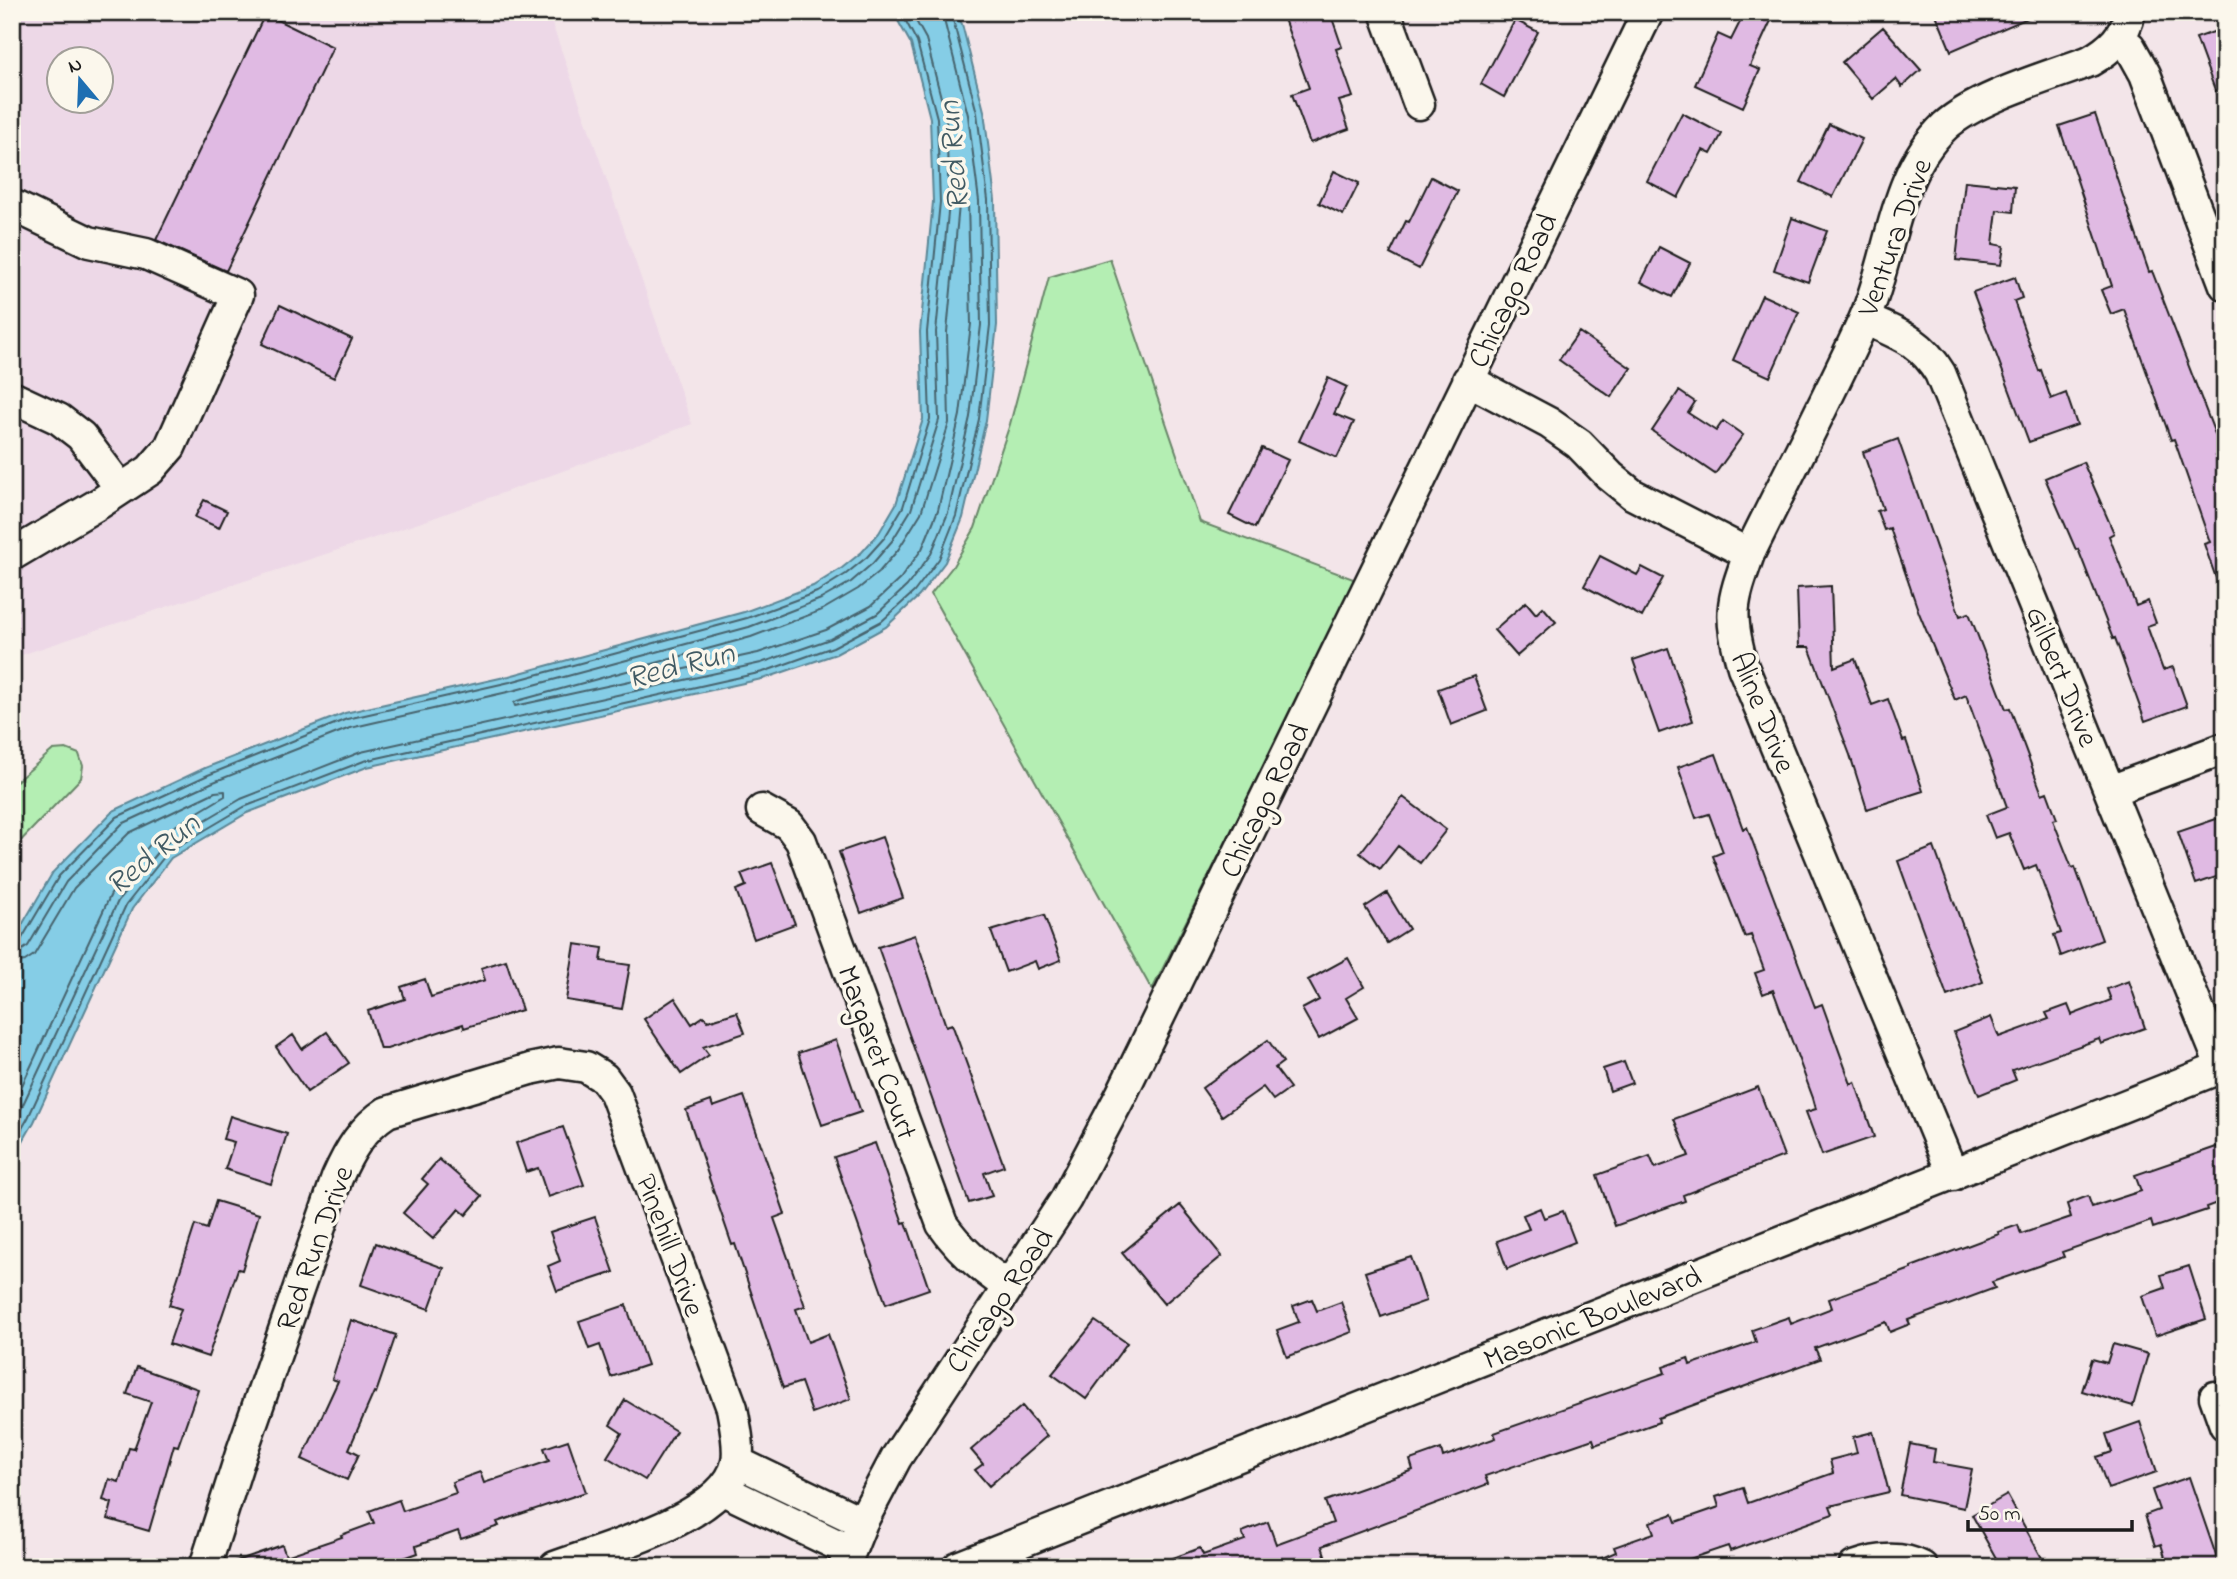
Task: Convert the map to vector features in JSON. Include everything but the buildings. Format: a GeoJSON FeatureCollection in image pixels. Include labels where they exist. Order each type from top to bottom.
{"type":"FeatureCollection","features":[{"type":"Feature","properties":{"kind":"street"},"geometry":{"type":"LineString","coordinates":[[1385,12],[1419,104]]}},
{"type":"Feature","properties":{"kind":"street","name":"Chicago Road"},"geometry":{"type":"LineString","coordinates":[[847,1559],[862,1522],[903,1447],[1066,1199],[1121,1095],[1648,12]]}},
{"type":"Feature","properties":{"kind":"street"},"geometry":{"type":"LineString","coordinates":[[2125,26],[2130,47],[2145,74],[2225,285]]}},
{"type":"Feature","properties":{"kind":"street","name":"Ventura Drive"},"geometry":{"type":"LineString","coordinates":[[1749,554],[1865,319],[1910,176],[1920,153],[1946,125],[1972,109],[2090,61],[2107,51],[2125,26]]}},
{"type":"Feature","properties":{"kind":"street"},"geometry":{"type":"LineString","coordinates":[[12,555],[150,470],[170,447],[238,295],[146,254],[89,242],[14,209]]}},
{"type":"Feature","properties":{"kind":"street","name":"Gilbert Drive"},"geometry":{"type":"LineString","coordinates":[[1865,319],[1913,342],[1929,355],[1940,373],[1983,485],[2223,1067]]}},
{"type":"Feature","properties":{"kind":"street"},"geometry":{"type":"LineString","coordinates":[[1468,380],[1549,423],[1579,444],[1632,494],[1749,554]]}},
{"type":"Feature","properties":{"kind":"street"},"geometry":{"type":"LineString","coordinates":[[12,397],[59,419],[81,436],[121,489]]}},
{"type":"Feature","properties":{"kind":"street","name":"Aline Drive"},"geometry":{"type":"LineString","coordinates":[[1749,554],[1734,596],[1732,615],[1734,636],[1743,667],[1952,1175]]}},
{"type":"Feature","properties":{"kind":"street"},"geometry":{"type":"LineString","coordinates":[[2110,792],[2225,748]]}},
{"type":"Feature","properties":{"kind":"street","name":"Margaret Court"},"geometry":{"type":"LineString","coordinates":[[762,810],[789,825],[801,841],[942,1224],[954,1242],[1008,1286]]}},
{"type":"Feature","properties":{"kind":"street","name":"Pinehill Drive"},"geometry":{"type":"LineString","coordinates":[[559,1063],[586,1067],[604,1078],[615,1093],[732,1408],[736,1428],[737,1462],[723,1490]]}},
{"type":"Feature","properties":{"kind":"street","name":"Red Run Drive"},"geometry":{"type":"LineString","coordinates":[[205,1567],[241,1454],[347,1155],[372,1122],[387,1112],[518,1072],[559,1063]]}},
{"type":"Feature","properties":{"kind":"street","name":"Masonic Boulevard"},"geometry":{"type":"LineString","coordinates":[[958,1567],[1015,1557],[2223,1067]]}},
{"type":"Feature","properties":{"kind":"street"},"geometry":{"type":"LineString","coordinates":[[2215,1397],[2225,1425]]}},
{"type":"Feature","properties":{"kind":"street"},"geometry":{"type":"LineString","coordinates":[[737,1462],[862,1522]]}},
{"type":"Feature","properties":{"kind":"street"},"geometry":{"type":"LineString","coordinates":[[555,1567],[675,1522],[702,1507],[723,1490],[847,1559]]}},
{"type":"Feature","properties":{"kind":"street"},"geometry":{"type":"LineString","coordinates":[[1854,1567],[1879,1559],[1898,1560],[1922,1567]]}},
{"type":"Feature","properties":{"kind":"shaded area"},"geometry":{"type":"Polygon","coordinates":[[[12,12],[548,12],[692,424],[425,521],[12,658],[12,12]]]}},
{"type":"Feature","properties":{"kind":"green space"},"geometry":{"type":"Polygon","coordinates":[[[1110,259],[1200,522],[1356,580],[1152,990],[931,594],[953,566],[975,528],[1010,424],[1049,277],[1110,259]]]}},
{"type":"Feature","properties":{"kind":"green space"},"geometry":{"type":"Polygon","coordinates":[[[66,749],[79,754],[83,766],[81,778],[12,850],[12,785],[53,750],[66,749]]]}},
{"type":"Feature","properties":{"kind":"water","name":"Red Run"},"geometry":{"type":"Polygon","coordinates":[[[893,12],[956,12],[962,24],[984,111],[995,200],[997,325],[986,420],[963,518],[945,562],[919,596],[886,627],[836,654],[766,678],[367,767],[247,813],[171,858],[132,909],[34,1122],[12,1160],[12,942],[53,872],[113,811],[205,768],[345,713],[509,676],[744,612],[813,586],[862,552],[879,533],[896,504],[923,419],[920,332],[933,202],[930,118],[911,44],[893,12]]]}}]}
